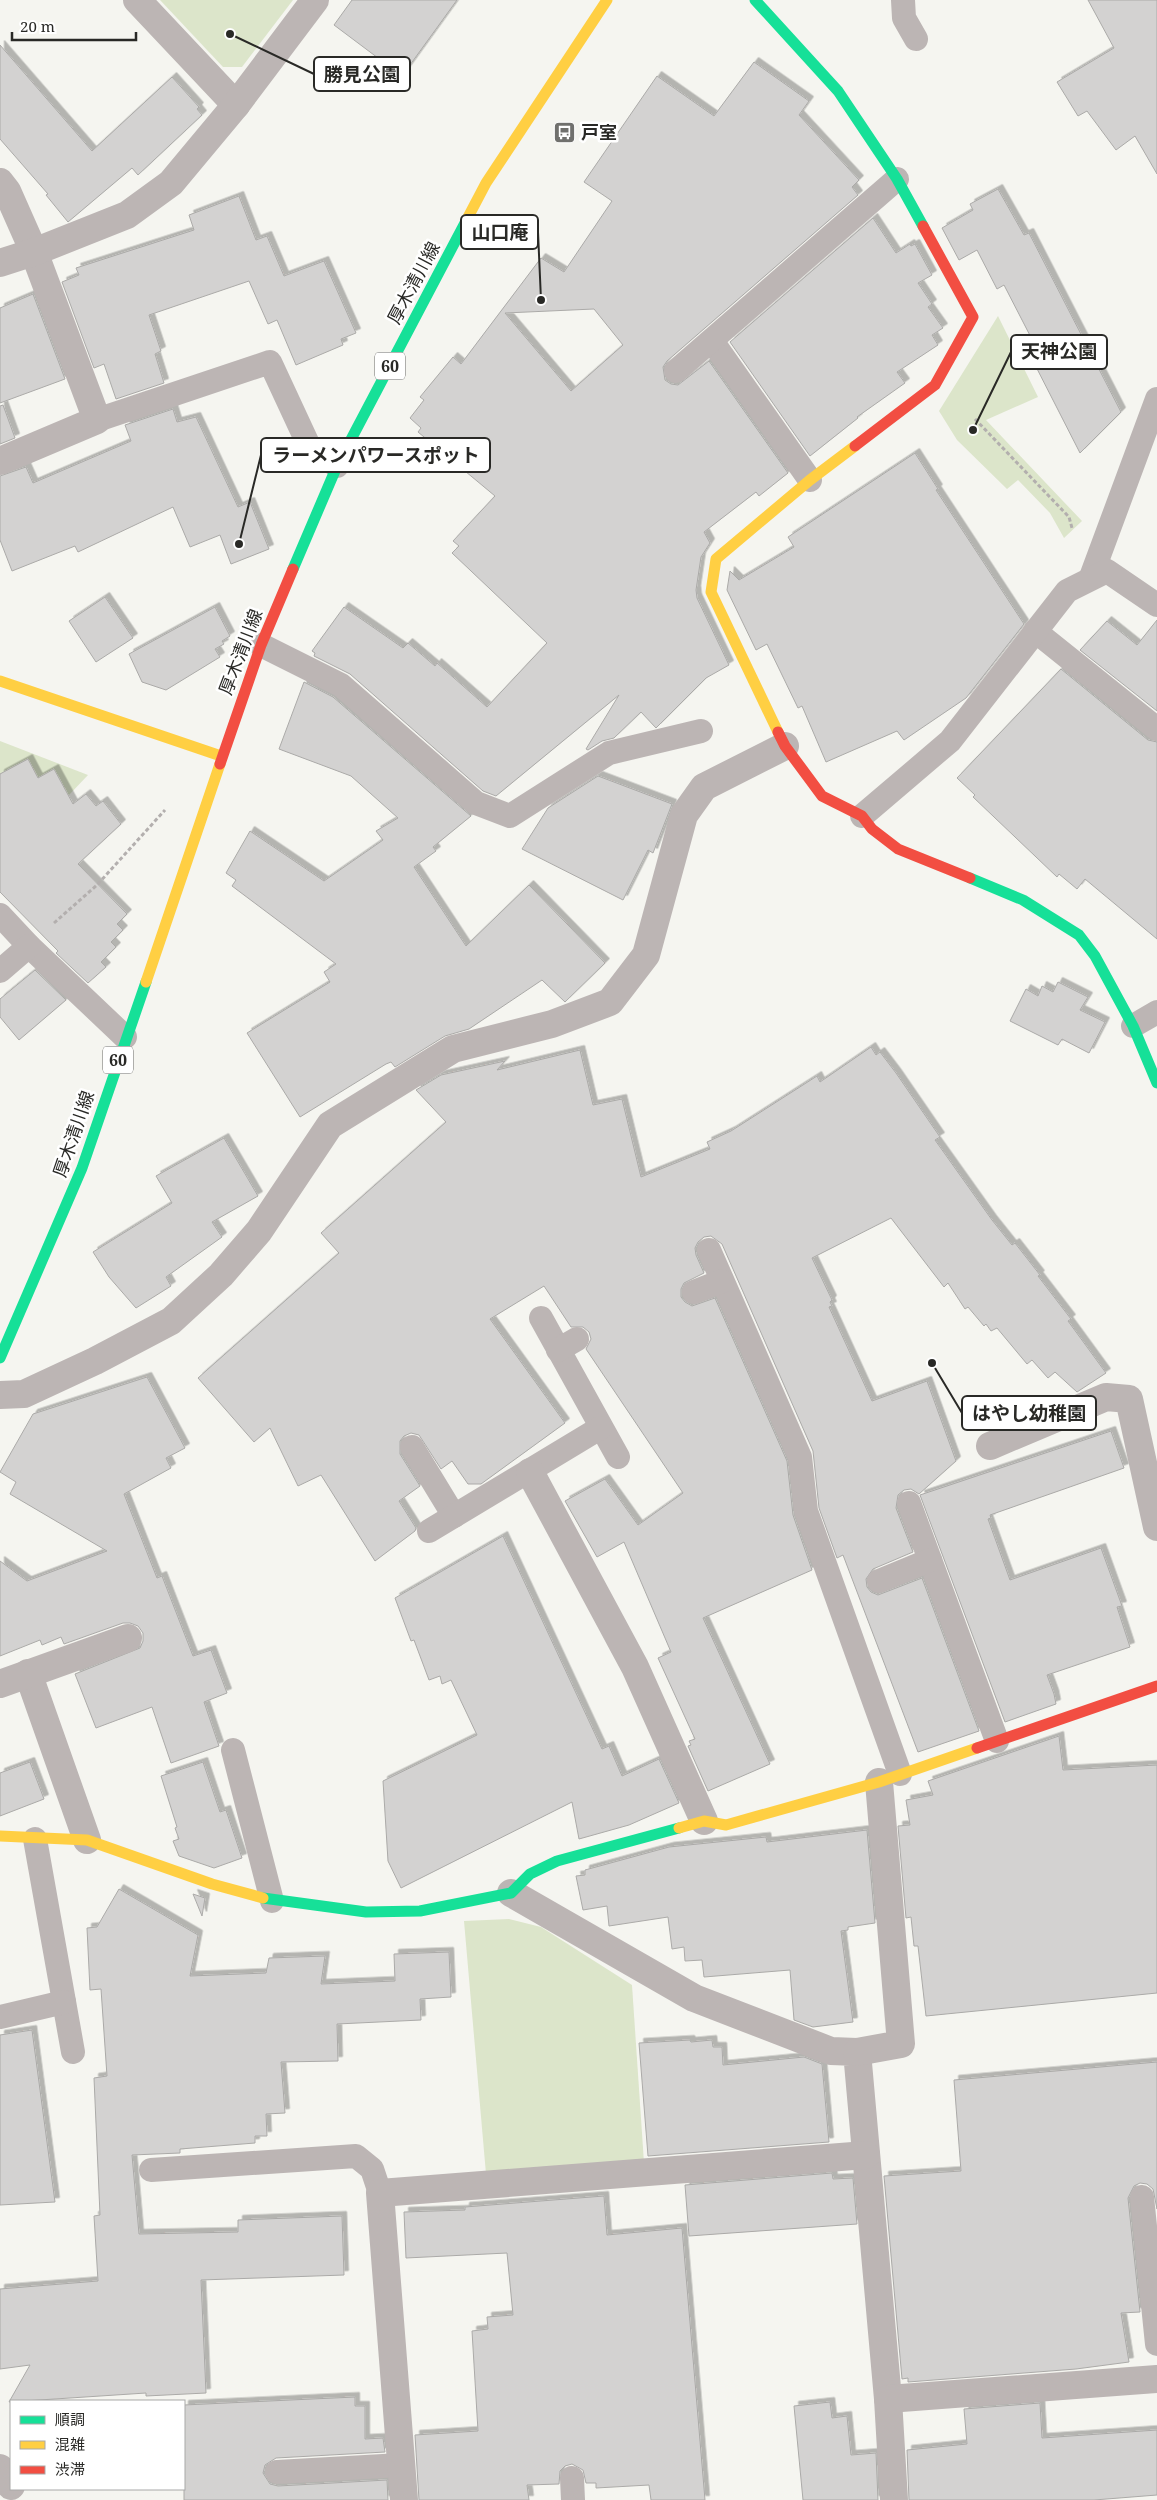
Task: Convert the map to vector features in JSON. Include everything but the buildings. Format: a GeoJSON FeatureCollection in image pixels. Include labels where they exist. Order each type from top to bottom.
{"type":"FeatureCollection","features":[{"type":"Feature","properties":{"kind":"street"},"geometry":{"type":"LineString","coordinates":[[137,0],[236,105]]}},
{"type":"Feature","properties":{"kind":"street"},"geometry":{"type":"LineString","coordinates":[[0,263],[34,252],[127,215],[170,183],[236,105],[315,0]]}},
{"type":"Feature","properties":{"kind":"street","name":"厚木清川線"},"geometry":{"type":"LineString","coordinates":[[0,1358],[82,1168],[221,756],[261,644],[337,466],[486,183],[607,0]]}},
{"type":"Feature","properties":{"kind":"street"},"geometry":{"type":"LineString","coordinates":[[754,0],[838,91],[897,179],[973,317],[935,385],[810,480],[716,559],[711,592],[785,746],[822,796],[862,816],[872,829],[898,848],[1023,900],[1079,935],[1096,956],[1134,1026],[1157,1083]]}},
{"type":"Feature","properties":{"kind":"street"},"geometry":{"type":"LineString","coordinates":[[0,182],[7,190],[34,252],[97,420],[0,461]]}},
{"type":"Feature","properties":{"kind":"street"},"geometry":{"type":"LineString","coordinates":[[0,681],[221,756]]}},
{"type":"Feature","properties":{"kind":"street"},"geometry":{"type":"LineString","coordinates":[[0,1396],[24,1394],[95,1361],[171,1321],[221,1275],[259,1231],[330,1125],[453,1049],[552,1024],[610,1002],[646,955],[684,815],[704,787],[785,746]]}},
{"type":"Feature","properties":{"kind":"street"},"geometry":{"type":"LineString","coordinates":[[990,1446],[1106,1397],[1129,1399],[1157,1527]]}},
{"type":"Feature","properties":{"kind":"street"},"geometry":{"type":"LineString","coordinates":[[530,1472],[635,1667],[704,1822]]}},
{"type":"Feature","properties":{"kind":"street"},"geometry":{"type":"LineString","coordinates":[[0,1684],[128,1638]]}},
{"type":"Feature","properties":{"kind":"street"},"geometry":{"type":"LineString","coordinates":[[28,1673],[87,1840]]}},
{"type":"Feature","properties":{"kind":"street"},"geometry":{"type":"LineString","coordinates":[[0,1836],[87,1840],[212,1884],[272,1901],[366,1912],[420,1911],[511,1894],[530,1874],[557,1861],[704,1822],[726,1825],[890,1778],[1157,1686]]}},
{"type":"Feature","properties":{"kind":"street"},"geometry":{"type":"LineString","coordinates":[[511,1894],[694,1998],[831,2052],[857,2052],[901,2044],[890,1778]]}},
{"type":"Feature","properties":{"kind":"street"},"geometry":{"type":"LineString","coordinates":[[857,2052],[888,2399],[894,2500]]}},
{"type":"Feature","properties":{"kind":"street"},"geometry":{"type":"LineString","coordinates":[[404,2500],[380,2193],[866,2155]]}},
{"type":"Feature","properties":{"kind":"street"},"geometry":{"type":"LineString","coordinates":[[888,2399],[1157,2379]]}},
{"type":"Feature","properties":{"kind":"street"},"geometry":{"type":"LineString","coordinates":[[0,2468],[10,2484]]}},
{"type":"Feature","properties":{"kind":"lane"},"geometry":{"type":"LineString","coordinates":[[903,0],[904,18],[916,39]]}},
{"type":"Feature","properties":{"kind":"lane"},"geometry":{"type":"LineString","coordinates":[[676,371],[897,179]]}},
{"type":"Feature","properties":{"kind":"lane"},"geometry":{"type":"LineString","coordinates":[[712,341],[810,480]]}},
{"type":"Feature","properties":{"kind":"lane"},"geometry":{"type":"LineString","coordinates":[[97,420],[270,362],[309,446],[337,466]]}},
{"type":"Feature","properties":{"kind":"lane"},"geometry":{"type":"LineString","coordinates":[[1089,578],[1157,399]]}},
{"type":"Feature","properties":{"kind":"lane"},"geometry":{"type":"LineString","coordinates":[[862,816],[950,741],[1067,591],[1089,578],[1107,571],[1157,605]]}},
{"type":"Feature","properties":{"kind":"lane"},"geometry":{"type":"LineString","coordinates":[[1035,631],[1157,729]]}},
{"type":"Feature","properties":{"kind":"lane"},"geometry":{"type":"LineString","coordinates":[[261,644],[341,685],[476,803],[510,816],[609,753],[701,731]]}},
{"type":"Feature","properties":{"kind":"lane"},"geometry":{"type":"LineString","coordinates":[[0,915],[29,946],[126,1036]]}},
{"type":"Feature","properties":{"kind":"lane"},"geometry":{"type":"LineString","coordinates":[[0,971],[29,946]]}},
{"type":"Feature","properties":{"kind":"lane"},"geometry":{"type":"LineString","coordinates":[[1134,1026],[1157,1012]]}},
{"type":"Feature","properties":{"kind":"lane"},"geometry":{"type":"LineString","coordinates":[[708,1250],[800,1457],[806,1511],[890,1778]]}},
{"type":"Feature","properties":{"kind":"lane"},"geometry":{"type":"LineString","coordinates":[[694,1292],[722,1281]]}},
{"type":"Feature","properties":{"kind":"lane"},"geometry":{"type":"LineString","coordinates":[[541,1318],[567,1344],[600,1428],[618,1458]]}},
{"type":"Feature","properties":{"kind":"lane"},"geometry":{"type":"LineString","coordinates":[[429,1531],[530,1472],[600,1428]]}},
{"type":"Feature","properties":{"kind":"lane"},"geometry":{"type":"LineString","coordinates":[[412,1447],[454,1516]]}},
{"type":"Feature","properties":{"kind":"lane"},"geometry":{"type":"LineString","coordinates":[[909,1503],[997,1741]]}},
{"type":"Feature","properties":{"kind":"lane"},"geometry":{"type":"LineString","coordinates":[[879,1581],[930,1560]]}},
{"type":"Feature","properties":{"kind":"lane"},"geometry":{"type":"LineString","coordinates":[[233,1750],[272,1901]]}},
{"type":"Feature","properties":{"kind":"lane"},"geometry":{"type":"LineString","coordinates":[[35,1839],[74,2052]]}},
{"type":"Feature","properties":{"kind":"lane"},"geometry":{"type":"LineString","coordinates":[[0,2017],[64,2002]]}},
{"type":"Feature","properties":{"kind":"lane"},"geometry":{"type":"LineString","coordinates":[[151,2170],[356,2156],[372,2169],[380,2193]]}},
{"type":"Feature","properties":{"kind":"lane"},"geometry":{"type":"LineString","coordinates":[[1142,2197],[1157,2344]]}},
{"type":"Feature","properties":{"kind":"lane"},"geometry":{"type":"LineString","coordinates":[[277,2472],[401,2464]]}},
{"type":"Feature","properties":{"kind":"path"},"geometry":{"type":"LineString","coordinates":[[975,419],[1069,517],[1089,578]]}},
{"type":"Feature","properties":{"kind":"path"},"geometry":{"type":"LineString","coordinates":[[29,946],[97,885],[166,810]]}},
{"type":"Feature","properties":{"kind":"green space"},"geometry":{"type":"Polygon","coordinates":[[[160,0],[293,0],[242,67],[223,67],[160,0]]]}},
{"type":"Feature","properties":{"kind":"green space"},"geometry":{"type":"Polygon","coordinates":[[[998,316],[1038,397],[986,420],[1082,521],[1064,538],[1050,513],[1018,480],[1007,489],[957,440],[939,411],[998,316]]]}},
{"type":"Feature","properties":{"kind":"green space"},"geometry":{"type":"Polygon","coordinates":[[[0,741],[88,775],[28,838],[0,785],[0,741]]]}},
{"type":"Feature","properties":{"kind":"green space"},"geometry":{"type":"Polygon","coordinates":[[[509,1919],[541,1927],[632,1985],[644,2163],[486,2174],[464,1921],[509,1919]]]}},
{"type":"Feature","properties":{"kind":"traffic: fast"},"geometry":{"type":"LineString","coordinates":[[755,0],[838,91],[897,179],[923,226]]}},
{"type":"Feature","properties":{"kind":"traffic: fast"},"geometry":{"type":"LineString","coordinates":[[293,569],[337,466],[466,221]]}},
{"type":"Feature","properties":{"kind":"traffic: fast"},"geometry":{"type":"LineString","coordinates":[[970,878],[1023,900],[1079,935],[1095,956],[1133,1026],[1157,1083]]}},
{"type":"Feature","properties":{"kind":"traffic: fast"},"geometry":{"type":"LineString","coordinates":[[0,1358],[82,1168],[146,982]]}},
{"type":"Feature","properties":{"kind":"traffic: fast"},"geometry":{"type":"LineString","coordinates":[[263,1898],[366,1912],[420,1911],[511,1893],[530,1874],[557,1861],[679,1828]]}},
{"type":"Feature","properties":{"kind":"traffic: slow"},"geometry":{"type":"LineString","coordinates":[[466,221],[486,183],[607,0]]}},
{"type":"Feature","properties":{"kind":"traffic: slow"},"geometry":{"type":"LineString","coordinates":[[778,732],[711,592],[716,559],[810,480],[855,446]]}},
{"type":"Feature","properties":{"kind":"traffic: slow"},"geometry":{"type":"LineString","coordinates":[[0,681],[221,756]]}},
{"type":"Feature","properties":{"kind":"traffic: slow"},"geometry":{"type":"LineString","coordinates":[[146,982],[220,764]]}},
{"type":"Feature","properties":{"kind":"traffic: slow"},"geometry":{"type":"LineString","coordinates":[[679,1828],[704,1821],[726,1825],[879,1782],[977,1748]]}},
{"type":"Feature","properties":{"kind":"traffic: slow"},"geometry":{"type":"LineString","coordinates":[[0,1836],[87,1840],[212,1884],[263,1898]]}},
{"type":"Feature","properties":{"kind":"traffic: jam"},"geometry":{"type":"LineString","coordinates":[[855,446],[935,385],[973,317],[923,226]]}},
{"type":"Feature","properties":{"kind":"traffic: jam"},"geometry":{"type":"LineString","coordinates":[[220,764],[261,645],[293,569]]}},
{"type":"Feature","properties":{"kind":"traffic: jam"},"geometry":{"type":"LineString","coordinates":[[778,732],[785,746],[822,796],[862,816],[872,829],[898,849],[970,878]]}},
{"type":"Feature","properties":{"kind":"traffic: jam"},"geometry":{"type":"LineString","coordinates":[[977,1748],[1157,1686]]}},
{"type":"Feature","properties":{"kind":"place","name":"勝見公園"},"geometry":{"type":"Point","coordinates":[230,34]}},
{"type":"Feature","properties":{"kind":"place","name":"戸室"},"geometry":{"type":"Point","coordinates":[565,133]}},
{"type":"Feature","properties":{"kind":"place","name":"山口庵"},"geometry":{"type":"Point","coordinates":[541,300]}},
{"type":"Feature","properties":{"kind":"place","name":"天神公園"},"geometry":{"type":"Point","coordinates":[973,430]}},
{"type":"Feature","properties":{"kind":"place","name":"ラーメンパワースポット"},"geometry":{"type":"Point","coordinates":[239,544]}},
{"type":"Feature","properties":{"kind":"place","name":"はやし幼稚園"},"geometry":{"type":"Point","coordinates":[932,1363]}}]}
